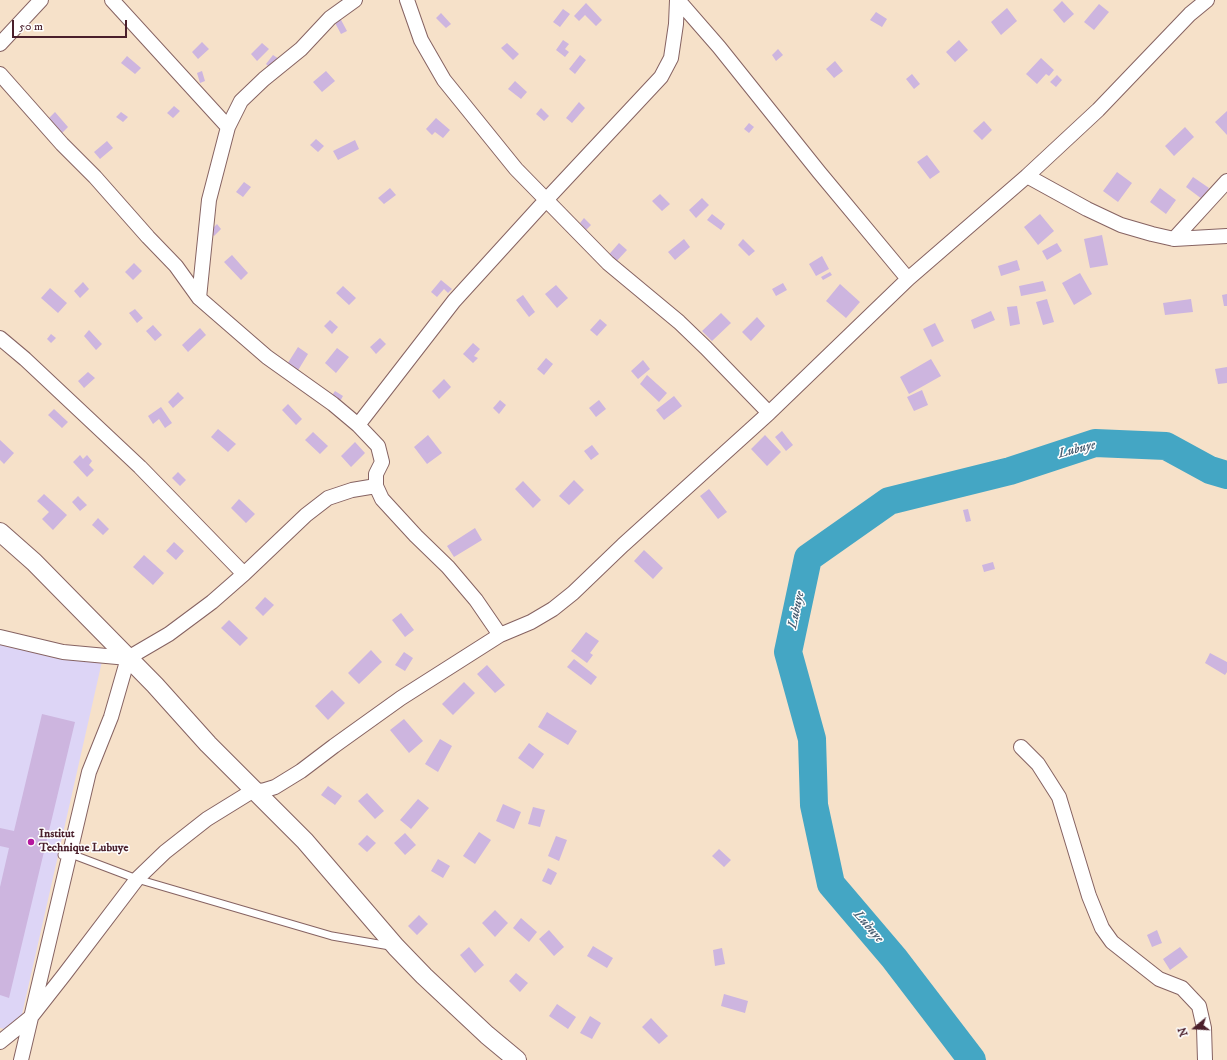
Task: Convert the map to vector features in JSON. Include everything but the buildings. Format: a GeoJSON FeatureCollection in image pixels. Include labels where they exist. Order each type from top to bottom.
{"type":"FeatureCollection","features":[{"type":"Feature","properties":{"kind":"street"},"geometry":{"type":"LineString","coordinates":[[0,44],[41,0]]}},
{"type":"Feature","properties":{"kind":"street"},"geometry":{"type":"LineString","coordinates":[[112,0],[228,127]]}},
{"type":"Feature","properties":{"kind":"street"},"geometry":{"type":"LineString","coordinates":[[200,298],[209,200],[228,127],[241,101],[264,79],[301,49],[330,18],[355,0]]}},
{"type":"Feature","properties":{"kind":"street"},"geometry":{"type":"LineString","coordinates":[[408,0],[421,40],[444,80],[516,168],[608,263],[617,269],[684,327],[769,413]]}},
{"type":"Feature","properties":{"kind":"street"},"geometry":{"type":"LineString","coordinates":[[358,426],[454,301],[661,77],[671,58],[678,0]]}},
{"type":"Feature","properties":{"kind":"street"},"geometry":{"type":"LineString","coordinates":[[678,0],[719,47],[819,172],[908,279]]}},
{"type":"Feature","properties":{"kind":"street"},"geometry":{"type":"LineString","coordinates":[[0,1042],[31,1017],[137,879],[165,852],[206,819],[254,790],[262,791],[275,787],[301,772],[334,746],[401,698],[500,635],[531,622],[553,609],[573,593],[623,545],[769,413],[908,279],[1027,176],[1098,110],[1190,14],[1207,0]]}},
{"type":"Feature","properties":{"kind":"street"},"geometry":{"type":"LineString","coordinates":[[0,74],[62,144],[95,177],[176,266],[200,298],[267,357],[333,404],[378,446],[382,462],[376,474],[376,486],[382,499],[416,536],[453,572],[476,600],[500,635]]}},
{"type":"Feature","properties":{"kind":"street"},"geometry":{"type":"LineString","coordinates":[[1027,176],[1087,209],[1121,225],[1174,239],[1227,236]]}},
{"type":"Feature","properties":{"kind":"street"},"geometry":{"type":"LineString","coordinates":[[1174,239],[1227,182]]}},
{"type":"Feature","properties":{"kind":"street"},"geometry":{"type":"LineString","coordinates":[[0,338],[25,359],[140,467],[244,574]]}},
{"type":"Feature","properties":{"kind":"street"},"geometry":{"type":"LineString","coordinates":[[0,638],[63,652],[128,658],[170,634],[212,602],[306,515],[328,498],[352,490],[376,486]]}},
{"type":"Feature","properties":{"kind":"street"},"geometry":{"type":"LineString","coordinates":[[0,532],[34,562],[155,685],[208,744],[305,841],[396,947],[424,976],[517,1060]]}},
{"type":"Feature","properties":{"kind":"street"},"geometry":{"type":"LineString","coordinates":[[21,1060],[66,855],[89,772],[111,717],[128,658]]}},
{"type":"Feature","properties":{"kind":"street"},"geometry":{"type":"LineString","coordinates":[[1021,747],[1038,764],[1059,797],[1089,896],[1102,928],[1112,942],[1159,979],[1182,988],[1199,1006],[1204,1028],[1205,1060]]}},
{"type":"Feature","properties":{"kind":"lane"},"geometry":{"type":"LineString","coordinates":[[66,855],[137,879],[332,936],[396,947]]}},
{"type":"Feature","properties":{"kind":"shaded area","name":"Institut Technique Lubuye"},"geometry":{"type":"Polygon","coordinates":[[[0,633],[103,657],[18,1032],[0,1028],[0,633]]]}},
{"type":"Feature","properties":{"kind":"waterway","name":"Lubuye"},"geometry":{"type":"LineString","coordinates":[[972,1060],[894,958],[831,884],[814,805],[812,739],[788,652],[808,558],[889,501],[1010,471],[1095,443],[1166,446],[1210,470],[1227,475]]}},
{"type":"Feature","properties":{"kind":"place","name":"Institut Technique Lubuye"},"geometry":{"type":"Point","coordinates":[31,842]}}]}
